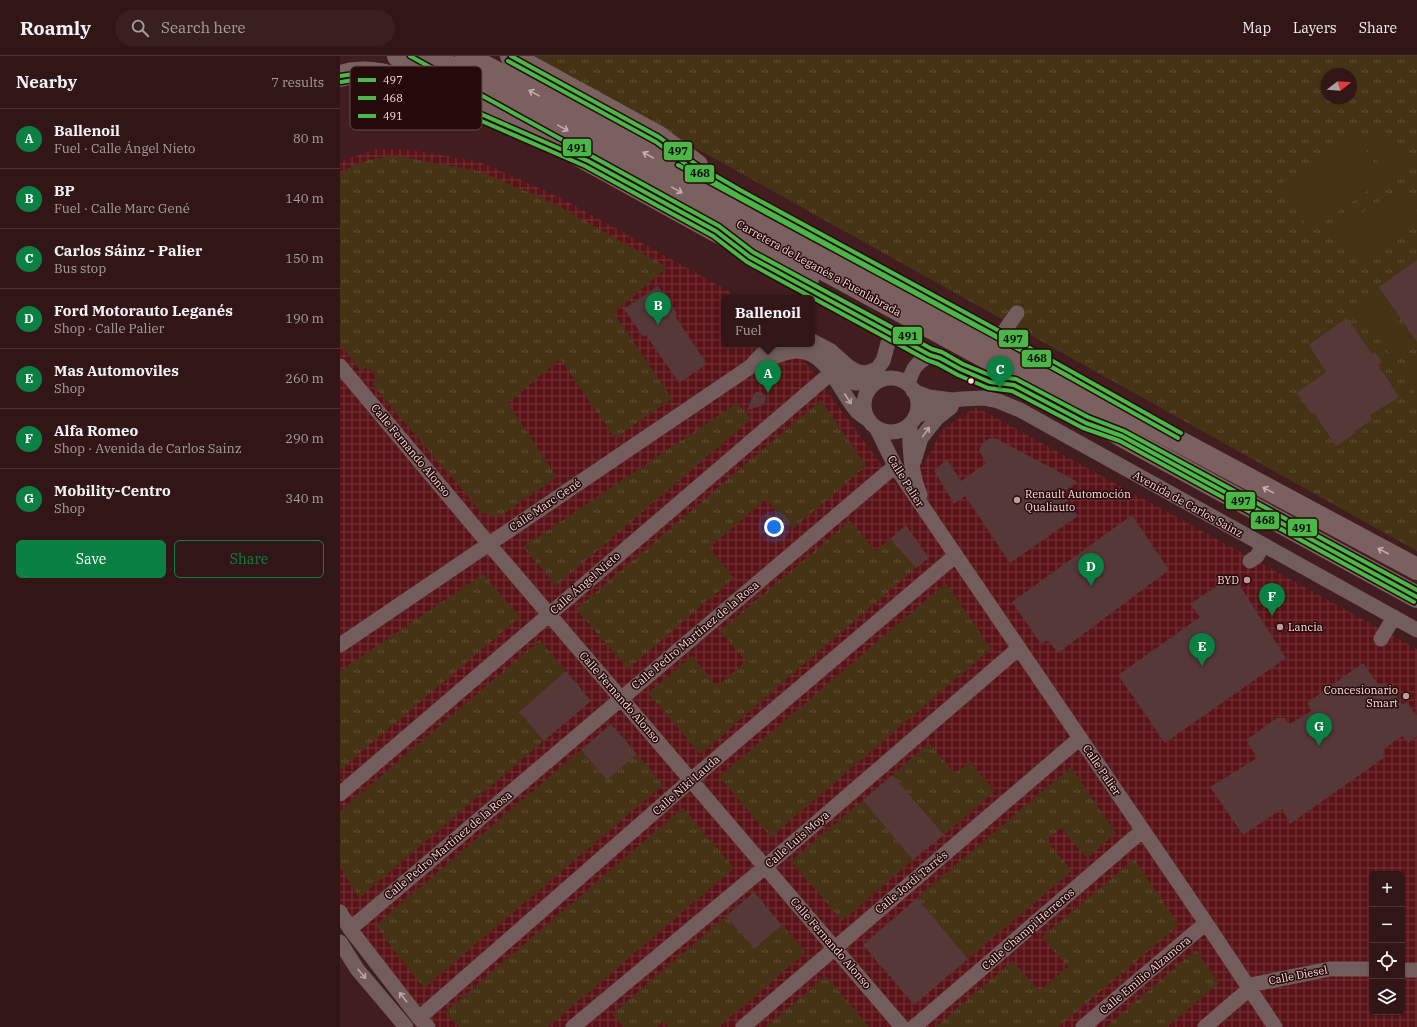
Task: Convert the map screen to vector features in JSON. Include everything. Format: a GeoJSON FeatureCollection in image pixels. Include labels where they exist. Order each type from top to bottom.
{"type":"FeatureCollection","features":[{"type":"Feature","properties":{"kind":"highway"},"geometry":{"type":"LineString","coordinates":[[398,56],[416,66]]}},
{"type":"Feature","properties":{"kind":"highway","name":"Carretera de Leganés a Fuenlabrada"},"geometry":{"type":"LineString","coordinates":[[430,56],[448,66]]}},
{"type":"Feature","properties":{"kind":"highway","name":"Carretera de Leganés a Fuenlabrada"},"geometry":{"type":"LineString","coordinates":[[466,56],[1417,570]]}},
{"type":"Feature","properties":{"kind":"highway"},"geometry":{"type":"LineString","coordinates":[[495,56],[697,164],[742,191],[1003,333],[1191,438],[1249,480]]}},
{"type":"Feature","properties":{"kind":"highway"},"geometry":{"type":"LineString","coordinates":[[510,56],[659,137],[697,164]]}},
{"type":"Feature","properties":{"kind":"highway"},"geometry":{"type":"LineString","coordinates":[[340,76],[350,74]]}},
{"type":"Feature","properties":{"kind":"highway","name":"Carretera de Leganés a Fuenlabrada"},"geometry":{"type":"LineString","coordinates":[[482,84],[1053,394],[1122,436],[1417,596]]}},
{"type":"Feature","properties":{"kind":"highway"},"geometry":{"type":"LineString","coordinates":[[482,102],[716,231],[1086,423],[1122,436]]}},
{"type":"Feature","properties":{"kind":"highway"},"geometry":{"type":"LineString","coordinates":[[482,115],[588,161]]}},
{"type":"Feature","properties":{"kind":"street"},"geometry":{"type":"LineString","coordinates":[[716,231],[750,257],[930,355],[940,358],[960,369],[990,382],[1014,385]]}},
{"type":"Feature","properties":{"kind":"street"},"geometry":{"type":"LineString","coordinates":[[1003,333],[1017,313]]}},
{"type":"Feature","properties":{"kind":"street"},"geometry":{"type":"LineString","coordinates":[[801,347],[814,350],[826,358],[840,373],[855,383],[880,381],[892,378],[901,380],[911,388],[917,399],[917,408],[912,420],[902,429],[893,432],[884,431],[872,424],[865,412],[864,404],[866,395],[870,388],[880,381],[890,364],[891,355],[888,343],[879,328]]}},
{"type":"Feature","properties":{"kind":"street"},"geometry":{"type":"LineString","coordinates":[[815,343],[831,351],[849,367],[858,372],[866,373],[877,369],[883,361],[888,343]]}},
{"type":"Feature","properties":{"kind":"street"},"geometry":{"type":"LineString","coordinates":[[750,366],[774,347]]}},
{"type":"Feature","properties":{"kind":"street","name":"Calle Palier"},"geometry":{"type":"LineString","coordinates":[[750,366],[782,354],[798,351],[810,354],[820,360],[831,373],[855,409],[872,424],[895,466],[1275,1027]]}},
{"type":"Feature","properties":{"kind":"street"},"geometry":{"type":"LineString","coordinates":[[911,388],[912,372],[918,362],[930,355]]}},
{"type":"Feature","properties":{"kind":"street","name":"Calle Fernando Alonso"},"geometry":{"type":"LineString","coordinates":[[340,366],[488,543],[902,1027]]}},
{"type":"Feature","properties":{"kind":"street","name":"Calle Marc Gené"},"geometry":{"type":"LineString","coordinates":[[340,645],[750,366]]}},
{"type":"Feature","properties":{"kind":"street","name":"Calle Ángel Nieto"},"geometry":{"type":"LineString","coordinates":[[340,794],[831,373]]}},
{"type":"Feature","properties":{"kind":"street","name":"Avenida de Carlos Sainz"},"geometry":{"type":"LineString","coordinates":[[911,388],[929,397],[957,400],[984,398],[998,401],[1020,410],[1417,630]]}},
{"type":"Feature","properties":{"kind":"street"},"geometry":{"type":"LineString","coordinates":[[913,468],[921,438],[937,418],[957,400]]}},
{"type":"Feature","properties":{"kind":"street","name":"Avenida de Carlos Sainz"},"geometry":{"type":"LineString","coordinates":[[912,420],[957,400]]}},
{"type":"Feature","properties":{"kind":"street","name":"Calle Palier"},"geometry":{"type":"LineString","coordinates":[[912,420],[910,448],[913,468],[916,484],[927,513]]}},
{"type":"Feature","properties":{"kind":"street","name":"Calle Pedro Martínez de la Rosa"},"geometry":{"type":"LineString","coordinates":[[350,929],[895,466]]}},
{"type":"Feature","properties":{"kind":"street"},"geometry":{"type":"LineString","coordinates":[[1250,561],[1257,556],[1263,545]]}},
{"type":"Feature","properties":{"kind":"street","name":"Calle Niki Lauda"},"geometry":{"type":"LineString","coordinates":[[423,1022],[691,780],[956,555]]}},
{"type":"Feature","properties":{"kind":"street"},"geometry":{"type":"LineString","coordinates":[[1381,638],[1394,617]]}},
{"type":"Feature","properties":{"kind":"street","name":"Calle Luis Moya"},"geometry":{"type":"LineString","coordinates":[[573,1027],[765,867],[1019,648]]}},
{"type":"Feature","properties":{"kind":"street","name":"Calle Jordi Tarrés"},"geometry":{"type":"LineString","coordinates":[[743,1027],[1080,738]]}},
{"type":"Feature","properties":{"kind":"street","name":"Calle Champi Herreros"},"geometry":{"type":"LineString","coordinates":[[914,1027],[1143,830]]}},
{"type":"Feature","properties":{"kind":"street"},"geometry":{"type":"LineString","coordinates":[[340,912],[350,929],[423,1022]]}},
{"type":"Feature","properties":{"kind":"street","name":"Calle Emilio Alzamora"},"geometry":{"type":"LineString","coordinates":[[1083,1027],[1206,923]]}},
{"type":"Feature","properties":{"kind":"street"},"geometry":{"type":"LineString","coordinates":[[340,942],[357,969],[406,1027]]}},
{"type":"Feature","properties":{"kind":"street","name":"Calle Diesel"},"geometry":{"type":"LineString","coordinates":[[1205,1027],[1255,984],[1330,968],[1369,969]]}},
{"type":"Feature","properties":{"kind":"street"},"geometry":{"type":"LineString","coordinates":[[1405,970],[1417,970]]}},
{"type":"Feature","properties":{"kind":"shaded area"},"geometry":{"type":"Polygon","coordinates":[[[376,149],[412,150],[480,162],[559,197],[736,295],[721,295],[721,347],[794,347],[898,487],[923,465],[942,430],[976,407],[1417,649],[1417,1027],[417,1027],[340,926],[340,164],[345,160],[376,149]]]}},
{"type":"Feature","properties":{"kind":"green space"},"geometry":{"type":"Polygon","coordinates":[[[531,56],[1417,56],[1417,551],[531,56]]]}},
{"type":"Feature","properties":{"kind":"green space"},"geometry":{"type":"Polygon","coordinates":[[[1385,130],[1408,164],[1388,177],[1365,143],[1385,130]]]}},
{"type":"Feature","properties":{"kind":"green space"},"geometry":{"type":"Polygon","coordinates":[[[1354,133],[1385,179],[1310,231],[1279,185],[1354,133]]]}},
{"type":"Feature","properties":{"kind":"green space"},"geometry":{"type":"Polygon","coordinates":[[[398,156],[479,171],[551,202],[667,267],[614,313],[672,399],[615,438],[560,359],[508,403],[557,477],[502,515],[494,516],[482,513],[372,384],[377,378],[368,367],[362,371],[340,345],[340,174],[367,160],[398,156]]]}},
{"type":"Feature","properties":{"kind":"green space"},"geometry":{"type":"Polygon","coordinates":[[[1400,188],[1417,213],[1417,224],[1358,263],[1336,230],[1400,188]]]}},
{"type":"Feature","properties":{"kind":"green space"},"geometry":{"type":"Polygon","coordinates":[[[1378,291],[1414,344],[1392,358],[1357,305],[1378,291]]]}},
{"type":"Feature","properties":{"kind":"green space"},"geometry":{"type":"Polygon","coordinates":[[[1417,355],[1417,396],[1398,367],[1417,355]]]}},
{"type":"Feature","properties":{"kind":"green space"},"geometry":{"type":"Polygon","coordinates":[[[821,400],[866,466],[793,529],[766,499],[709,548],[734,578],[628,669],[576,609],[821,400]]]}},
{"type":"Feature","properties":{"kind":"green space"},"geometry":{"type":"Polygon","coordinates":[[[737,403],[751,419],[556,586],[523,547],[737,403]]]}},
{"type":"Feature","properties":{"kind":"green space"},"geometry":{"type":"Polygon","coordinates":[[[850,521],[875,551],[890,539],[916,568],[700,754],[648,693],[692,656],[717,686],[746,661],[720,631],[850,521]]]}},
{"type":"Feature","properties":{"kind":"green space"},"geometry":{"type":"Polygon","coordinates":[[[483,574],[520,617],[340,770],[340,671],[483,574]]]}},
{"type":"Feature","properties":{"kind":"green space"},"geometry":{"type":"Polygon","coordinates":[[[946,583],[991,649],[771,837],[719,777],[946,583]]]}},
{"type":"Feature","properties":{"kind":"green space"},"geometry":{"type":"Polygon","coordinates":[[[540,640],[566,671],[519,712],[544,741],[359,898],[340,866],[340,811],[540,640]]]}},
{"type":"Feature","properties":{"kind":"green space"},"geometry":{"type":"Polygon","coordinates":[[[929,743],[955,774],[970,762],[995,791],[944,835],[892,775],[929,743]]]}},
{"type":"Feature","properties":{"kind":"green space"},"geometry":{"type":"Polygon","coordinates":[[[581,750],[607,780],[637,754],[663,785],[424,988],[376,925],[581,750]]]}},
{"type":"Feature","properties":{"kind":"green space"},"geometry":{"type":"Polygon","coordinates":[[[1071,767],[1116,833],[1087,858],[1061,828],[1046,840],[1072,871],[968,959],[917,898],[1071,767]]]}},
{"type":"Feature","properties":{"kind":"green space"},"geometry":{"type":"Polygon","coordinates":[[[863,800],[913,860],[842,921],[791,861],[863,800]]]}},
{"type":"Feature","properties":{"kind":"green space"},"geometry":{"type":"Polygon","coordinates":[[[683,808],[734,868],[548,1027],[459,1027],[445,1012],[683,808]]]}},
{"type":"Feature","properties":{"kind":"green space"},"geometry":{"type":"Polygon","coordinates":[[[1134,859],[1179,925],[1058,1027],[936,1027],[1013,961],[1039,991],[1068,967],[1042,937],[1134,859]]]}},
{"type":"Feature","properties":{"kind":"green space"},"geometry":{"type":"Polygon","coordinates":[[[726,916],[754,949],[782,925],[806,952],[719,1027],[668,1027],[663,1022],[657,1027],[623,1027],[612,1014],[726,916]]]}},
{"type":"Feature","properties":{"kind":"green space"},"geometry":{"type":"Polygon","coordinates":[[[1196,950],[1219,983],[1167,1027],[1106,1027],[1196,950]]]}},
{"type":"Feature","properties":{"kind":"green space"},"geometry":{"type":"Polygon","coordinates":[[[826,976],[869,1027],[766,1027],[826,976]]]}},
{"type":"Feature","properties":{"kind":"building"},"geometry":{"type":"Polygon","coordinates":[[[1417,260],[1417,342],[1379,287],[1417,260]]]}},
{"type":"Feature","properties":{"kind":"building"},"geometry":{"type":"Polygon","coordinates":[[[658,286],[677,313],[675,316],[707,364],[679,383],[646,335],[643,337],[624,309],[658,286]]]}},
{"type":"Feature","properties":{"kind":"building"},"geometry":{"type":"Polygon","coordinates":[[[1347,318],[1372,354],[1375,352],[1382,362],[1378,365],[1399,397],[1370,415],[1372,420],[1336,446],[1314,413],[1312,414],[1297,393],[1326,372],[1309,345],[1347,318]]]}},
{"type":"Feature","properties":{"kind":"building"},"geometry":{"type":"Polygon","coordinates":[[[756,392],[761,392],[765,395],[766,399],[764,405],[747,410],[753,395],[756,392]]]}},
{"type":"Feature","properties":{"kind":"building","name":"Renault Automoción Qualiauto"},"geometry":{"type":"Polygon","coordinates":[[[990,438],[997,439],[1078,482],[1062,493],[1078,516],[1010,563],[965,496],[954,504],[934,471],[947,459],[961,481],[986,463],[979,450],[982,443],[990,438]]]}},
{"type":"Feature","properties":{"kind":"building"},"geometry":{"type":"Polygon","coordinates":[[[1132,515],[1169,570],[1058,653],[1048,640],[1041,644],[1012,602],[1132,515]]]}},
{"type":"Feature","properties":{"kind":"building"},"geometry":{"type":"Polygon","coordinates":[[[906,525],[929,558],[916,568],[890,539],[906,525]]]}},
{"type":"Feature","properties":{"kind":"building"},"geometry":{"type":"Polygon","coordinates":[[[1233,575],[1286,658],[1165,743],[1118,675],[1200,617],[1190,604],[1233,575]]]}},
{"type":"Feature","properties":{"kind":"building"},"geometry":{"type":"Polygon","coordinates":[[[1363,663],[1378,684],[1390,686],[1402,704],[1407,702],[1417,716],[1417,736],[1408,743],[1402,736],[1383,750],[1385,757],[1290,824],[1282,809],[1243,835],[1210,787],[1257,758],[1246,740],[1277,718],[1285,718],[1288,725],[1311,711],[1307,703],[1363,663]]]}},
{"type":"Feature","properties":{"kind":"building"},"geometry":{"type":"Polygon","coordinates":[[[566,671],[591,701],[544,741],[519,712],[566,671]]]}},
{"type":"Feature","properties":{"kind":"building"},"geometry":{"type":"Polygon","coordinates":[[[611,724],[637,754],[607,780],[581,750],[611,724]]]}},
{"type":"Feature","properties":{"kind":"building"},"geometry":{"type":"Polygon","coordinates":[[[892,775],[944,835],[913,860],[863,800],[892,775]]]}},
{"type":"Feature","properties":{"kind":"building"},"geometry":{"type":"Polygon","coordinates":[[[754,892],[782,925],[754,949],[726,916],[754,892]]]}},
{"type":"Feature","properties":{"kind":"building"},"geometry":{"type":"Polygon","coordinates":[[[917,898],[968,959],[914,1005],[863,945],[917,898]]]}},
{"type":"Feature","properties":{"kind":"transit line","name":"491"},"geometry":{"type":"LineString","coordinates":[[410,56],[428,66]]}},
{"type":"Feature","properties":{"kind":"transit line","name":"497"},"geometry":{"type":"LineString","coordinates":[[511,56],[659,137],[697,165],[742,191],[1003,333],[1181,433]]}},
{"type":"Feature","properties":{"kind":"transit line","name":"468"},"geometry":{"type":"LineString","coordinates":[[508,61],[656,142],[694,170],[739,196],[1000,338],[1178,438]]}},
{"type":"Feature","properties":{"kind":"transit line","name":"497"},"geometry":{"type":"LineString","coordinates":[[340,76],[350,75]]}},
{"type":"Feature","properties":{"kind":"transit line","name":"468"},"geometry":{"type":"LineString","coordinates":[[341,82],[350,81]]}},
{"type":"Feature","properties":{"kind":"transit line","name":"491"},"geometry":{"type":"LineString","coordinates":[[482,96],[719,226],[753,252],[932,349],[942,352],[963,364],[992,376],[1016,379],[1088,417],[1124,431],[1417,590]]}},
{"type":"Feature","properties":{"kind":"transit line","name":"497"},"geometry":{"type":"LineString","coordinates":[[482,115],[588,161],[716,231],[750,257],[930,355],[940,358],[960,369],[990,382],[1014,385],[1086,423],[1122,436],[1417,597]]}},
{"type":"Feature","properties":{"kind":"transit line","name":"468"},"geometry":{"type":"LineString","coordinates":[[482,121],[585,166],[713,236],[747,262],[808,295]]}},
{"type":"Feature","properties":{"kind":"transit line","name":"491"},"geometry":{"type":"LineString","coordinates":[[678,165],[1070,377]]}},
{"type":"Feature","properties":{"kind":"transit line","name":"468"},"geometry":{"type":"LineString","coordinates":[[815,299],[927,360],[958,375],[988,388],[1012,391],[1083,428],[1120,441],[1414,602]]}},
{"type":"Feature","properties":{"kind":"place","name":"BP"},"geometry":{"type":"Point","coordinates":[658,325]}},
{"type":"Feature","properties":{"kind":"place","name":"Carlos Sáinz - Palier"},"geometry":{"type":"Point","coordinates":[1000,389]}},
{"type":"Feature","properties":{"kind":"place","name":"Ballenoil"},"geometry":{"type":"Point","coordinates":[768,393]}},
{"type":"Feature","properties":{"kind":"place","name":"Renault Automoción Qualiauto"},"geometry":{"type":"Point","coordinates":[1017,500]}},
{"type":"Feature","properties":{"kind":"place","name":"BYD"},"geometry":{"type":"Point","coordinates":[1247,580]}},
{"type":"Feature","properties":{"kind":"place","name":"Ford Motorauto Leganés"},"geometry":{"type":"Point","coordinates":[1091,586]}},
{"type":"Feature","properties":{"kind":"place","name":"Alfa Romeo"},"geometry":{"type":"Point","coordinates":[1272,616]}},
{"type":"Feature","properties":{"kind":"place","name":"Lancia"},"geometry":{"type":"Point","coordinates":[1280,627]}},
{"type":"Feature","properties":{"kind":"place","name":"Mas Automoviles"},"geometry":{"type":"Point","coordinates":[1202,666]}},
{"type":"Feature","properties":{"kind":"place","name":"Concesionario Smart"},"geometry":{"type":"Point","coordinates":[1406,696]}},
{"type":"Feature","properties":{"kind":"place","name":"Mobility-Centro"},"geometry":{"type":"Point","coordinates":[1319,746]}}]}
